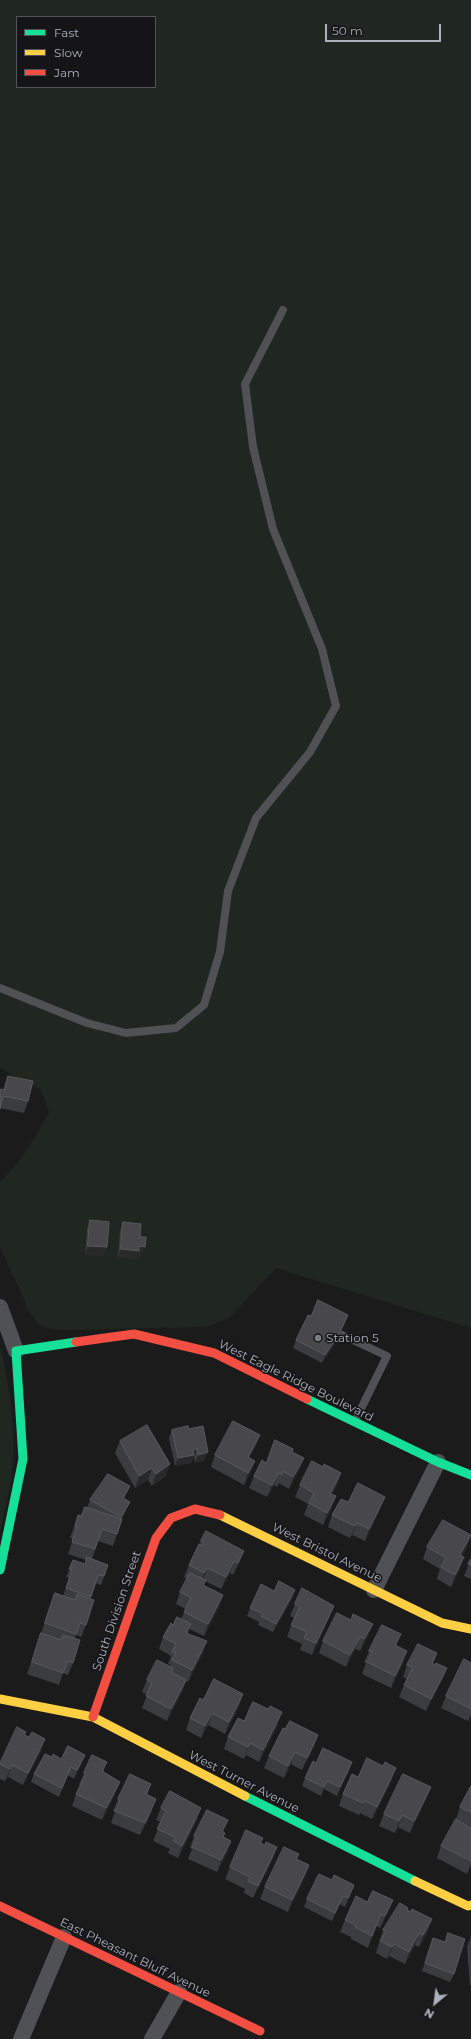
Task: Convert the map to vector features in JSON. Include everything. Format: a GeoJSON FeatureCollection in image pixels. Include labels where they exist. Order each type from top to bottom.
{"type":"FeatureCollection","features":[{"type":"Feature","properties":{"kind":"street"},"geometry":{"type":"LineString","coordinates":[[0,1307],[16,1351],[23,1459],[0,1570]]}},
{"type":"Feature","properties":{"kind":"street","name":"West Eagle Ridge Boulevard"},"geometry":{"type":"LineString","coordinates":[[16,1351],[134,1334],[214,1353],[354,1423],[438,1462],[469,1473]]}},
{"type":"Feature","properties":{"kind":"street"},"geometry":{"type":"LineString","coordinates":[[374,1590],[438,1462]]}},
{"type":"Feature","properties":{"kind":"street","name":"West Bristol Avenue"},"geometry":{"type":"LineString","coordinates":[[171,1518],[195,1508],[223,1516],[442,1623],[471,1629]]}},
{"type":"Feature","properties":{"kind":"street","name":"South Division Street"},"geometry":{"type":"LineString","coordinates":[[93,1717],[156,1538],[171,1518]]}},
{"type":"Feature","properties":{"kind":"street","name":"West Turner Avenue"},"geometry":{"type":"LineString","coordinates":[[0,1699],[93,1717],[280,1815],[468,1906],[471,1905]]}},
{"type":"Feature","properties":{"kind":"street","name":"East Pheasant Bluff Avenue"},"geometry":{"type":"LineString","coordinates":[[0,1906],[260,2031]]}},
{"type":"Feature","properties":{"kind":"street"},"geometry":{"type":"LineString","coordinates":[[21,2039],[64,1937]]}},
{"type":"Feature","properties":{"kind":"street"},"geometry":{"type":"LineString","coordinates":[[152,2039],[179,1992]]}},
{"type":"Feature","properties":{"kind":"lane"},"geometry":{"type":"LineString","coordinates":[[0,988],[87,1023],[126,1032],[176,1028],[204,1005],[220,952],[228,891],[256,818],[310,752],[336,706],[322,649],[273,529],[252,439],[245,384],[283,310]]}},
{"type":"Feature","properties":{"kind":"lane"},"geometry":{"type":"LineString","coordinates":[[340,1334],[387,1356],[354,1423]]}},
{"type":"Feature","properties":{"kind":"shaded area"},"geometry":{"type":"Polygon","coordinates":[[[0,0],[471,0],[471,1328],[276,1268],[230,1317],[206,1327],[54,1330],[39,1325],[28,1310],[0,1248],[0,1182],[27,1149],[49,1112],[41,1090],[0,1068],[0,0]]]}},
{"type":"Feature","properties":{"kind":"shaded area"},"geometry":{"type":"Polygon","coordinates":[[[0,1346],[12,1414],[13,1465],[11,1482],[0,1533],[0,1346]]]}},
{"type":"Feature","properties":{"kind":"building"},"geometry":{"type":"Polygon","coordinates":[[[8,1076],[33,1081],[28,1101],[3,1096],[0,1109],[0,1089],[4,1090],[8,1076]]]}},
{"type":"Feature","properties":{"kind":"building"},"geometry":{"type":"Polygon","coordinates":[[[90,1220],[109,1222],[107,1247],[88,1246],[90,1220]]]}},
{"type":"Feature","properties":{"kind":"building"},"geometry":{"type":"Polygon","coordinates":[[[123,1222],[141,1224],[140,1237],[146,1237],[145,1247],[139,1246],[139,1251],[121,1249],[123,1222]]]}},
{"type":"Feature","properties":{"kind":"building","name":"Station 5"},"geometry":{"type":"Polygon","coordinates":[[[318,1300],[348,1315],[339,1334],[325,1355],[296,1340],[308,1315],[311,1316],[318,1300]]]}},
{"type":"Feature","properties":{"kind":"building"},"geometry":{"type":"Polygon","coordinates":[[[233,1421],[260,1435],[248,1457],[255,1461],[248,1473],[215,1455],[233,1421]]]}},
{"type":"Feature","properties":{"kind":"building"},"geometry":{"type":"Polygon","coordinates":[[[147,1425],[170,1464],[156,1474],[152,1468],[139,1476],[120,1441],[147,1425]]]}},
{"type":"Feature","properties":{"kind":"building"},"geometry":{"type":"Polygon","coordinates":[[[188,1426],[189,1429],[203,1426],[208,1452],[198,1455],[197,1449],[193,1450],[194,1455],[178,1458],[172,1430],[188,1426]]]}},
{"type":"Feature","properties":{"kind":"building"},"geometry":{"type":"Polygon","coordinates":[[[275,1440],[293,1449],[292,1452],[304,1458],[293,1477],[283,1471],[282,1475],[279,1473],[272,1485],[254,1476],[262,1460],[266,1463],[275,1440]]]}},
{"type":"Feature","properties":{"kind":"building"},"geometry":{"type":"Polygon","coordinates":[[[312,1461],[323,1467],[324,1464],[341,1473],[330,1494],[336,1496],[327,1513],[309,1503],[314,1493],[300,1485],[312,1461]]]}},
{"type":"Feature","properties":{"kind":"building"},"geometry":{"type":"Polygon","coordinates":[[[108,1474],[130,1486],[123,1498],[130,1502],[121,1517],[90,1500],[108,1474]]]}},
{"type":"Feature","properties":{"kind":"building"},"geometry":{"type":"Polygon","coordinates":[[[358,1483],[385,1497],[369,1529],[357,1523],[355,1526],[332,1515],[341,1499],[348,1502],[358,1483]]]}},
{"type":"Feature","properties":{"kind":"building"},"geometry":{"type":"Polygon","coordinates":[[[85,1507],[122,1519],[117,1534],[102,1529],[95,1549],[72,1542],[77,1527],[75,1526],[78,1515],[81,1516],[85,1507]]]}},
{"type":"Feature","properties":{"kind":"building"},"geometry":{"type":"Polygon","coordinates":[[[443,1520],[471,1535],[460,1555],[464,1557],[455,1575],[441,1567],[446,1558],[427,1547],[443,1520]]]}},
{"type":"Feature","properties":{"kind":"building"},"geometry":{"type":"Polygon","coordinates":[[[206,1531],[244,1551],[238,1563],[234,1561],[226,1577],[208,1568],[204,1573],[189,1565],[199,1544],[202,1546],[204,1542],[201,1541],[206,1531]]]}},
{"type":"Feature","properties":{"kind":"building"},"geometry":{"type":"Polygon","coordinates":[[[87,1557],[108,1565],[104,1576],[98,1575],[91,1597],[66,1588],[72,1570],[69,1569],[73,1560],[85,1564],[87,1557]]]}},
{"type":"Feature","properties":{"kind":"building"},"geometry":{"type":"Polygon","coordinates":[[[190,1573],[206,1580],[203,1585],[223,1595],[208,1624],[184,1612],[191,1598],[180,1592],[190,1573]]]}},
{"type":"Feature","properties":{"kind":"building"},"geometry":{"type":"Polygon","coordinates":[[[279,1581],[295,1590],[276,1624],[261,1616],[263,1614],[250,1608],[261,1584],[274,1591],[279,1581]]]}},
{"type":"Feature","properties":{"kind":"building"},"geometry":{"type":"Polygon","coordinates":[[[302,1588],[334,1606],[316,1643],[304,1638],[307,1632],[291,1625],[300,1607],[295,1604],[302,1588]]]}},
{"type":"Feature","properties":{"kind":"building"},"geometry":{"type":"Polygon","coordinates":[[[55,1593],[75,1600],[77,1594],[94,1600],[86,1625],[80,1623],[76,1634],[45,1623],[55,1593]]]}},
{"type":"Feature","properties":{"kind":"building"},"geometry":{"type":"Polygon","coordinates":[[[337,1613],[351,1620],[353,1614],[373,1624],[364,1639],[360,1637],[350,1655],[323,1641],[337,1613]]]}},
{"type":"Feature","properties":{"kind":"building"},"geometry":{"type":"Polygon","coordinates":[[[177,1617],[191,1624],[186,1633],[207,1641],[192,1670],[172,1660],[176,1653],[172,1652],[176,1644],[163,1637],[171,1623],[173,1625],[177,1617]]]}},
{"type":"Feature","properties":{"kind":"building"},"geometry":{"type":"Polygon","coordinates":[[[382,1625],[401,1634],[395,1645],[407,1651],[395,1676],[367,1662],[372,1652],[369,1651],[382,1625]]]}},
{"type":"Feature","properties":{"kind":"building"},"geometry":{"type":"Polygon","coordinates":[[[41,1633],[61,1640],[63,1635],[80,1640],[73,1663],[68,1661],[63,1673],[32,1662],[41,1633]]]}},
{"type":"Feature","properties":{"kind":"building"},"geometry":{"type":"Polygon","coordinates":[[[418,1644],[437,1653],[432,1663],[435,1665],[436,1663],[447,1668],[431,1699],[404,1685],[413,1667],[407,1665],[418,1644]]]}},
{"type":"Feature","properties":{"kind":"building"},"geometry":{"type":"Polygon","coordinates":[[[464,1659],[471,1663],[471,1709],[446,1696],[464,1659]]]}},
{"type":"Feature","properties":{"kind":"building"},"geometry":{"type":"Polygon","coordinates":[[[157,1660],[173,1668],[171,1672],[186,1680],[171,1709],[146,1696],[152,1683],[147,1680],[157,1660]]]}},
{"type":"Feature","properties":{"kind":"building"},"geometry":{"type":"Polygon","coordinates":[[[214,1679],[243,1694],[229,1722],[212,1713],[205,1726],[190,1718],[200,1698],[203,1700],[214,1679]]]}},
{"type":"Feature","properties":{"kind":"building"},"geometry":{"type":"Polygon","coordinates":[[[253,1702],[268,1709],[270,1706],[282,1712],[263,1750],[250,1743],[248,1747],[228,1737],[238,1718],[244,1721],[253,1702]]]}},
{"type":"Feature","properties":{"kind":"building"},"geometry":{"type":"Polygon","coordinates":[[[290,1721],[318,1735],[307,1758],[295,1752],[288,1766],[269,1756],[283,1728],[285,1729],[290,1721]]]}},
{"type":"Feature","properties":{"kind":"building"},"geometry":{"type":"Polygon","coordinates":[[[17,1727],[26,1732],[24,1735],[29,1737],[32,1732],[45,1739],[28,1773],[12,1765],[10,1769],[0,1764],[17,1727]]]}},
{"type":"Feature","properties":{"kind":"building"},"geometry":{"type":"Polygon","coordinates":[[[68,1746],[85,1755],[77,1770],[71,1767],[62,1788],[34,1774],[45,1754],[52,1757],[53,1754],[61,1759],[68,1746]]]}},
{"type":"Feature","properties":{"kind":"building"},"geometry":{"type":"Polygon","coordinates":[[[323,1748],[352,1762],[340,1787],[327,1781],[324,1787],[305,1778],[313,1761],[316,1763],[323,1748]]]}},
{"type":"Feature","properties":{"kind":"building"},"geometry":{"type":"Polygon","coordinates":[[[92,1755],[107,1762],[102,1771],[120,1782],[106,1808],[76,1794],[86,1774],[84,1773],[92,1755]]]}},
{"type":"Feature","properties":{"kind":"building"},"geometry":{"type":"Polygon","coordinates":[[[367,1758],[383,1766],[385,1762],[396,1768],[377,1807],[365,1801],[363,1803],[343,1794],[352,1774],[358,1777],[367,1758]]]}},
{"type":"Feature","properties":{"kind":"building"},"geometry":{"type":"Polygon","coordinates":[[[130,1774],[151,1784],[146,1794],[156,1799],[145,1823],[115,1811],[120,1801],[118,1799],[130,1774]]]}},
{"type":"Feature","properties":{"kind":"building"},"geometry":{"type":"Polygon","coordinates":[[[403,1774],[431,1787],[414,1821],[402,1815],[399,1821],[384,1814],[403,1774]]]}},
{"type":"Feature","properties":{"kind":"building"},"geometry":{"type":"Polygon","coordinates":[[[471,1786],[471,1812],[460,1807],[471,1786]]]}},
{"type":"Feature","properties":{"kind":"building"},"geometry":{"type":"Polygon","coordinates":[[[170,1791],[201,1808],[182,1846],[173,1841],[175,1837],[157,1829],[166,1811],[161,1808],[170,1791]]]}},
{"type":"Feature","properties":{"kind":"building"},"geometry":{"type":"Polygon","coordinates":[[[207,1810],[228,1820],[222,1831],[225,1833],[223,1837],[231,1841],[221,1860],[192,1847],[197,1837],[194,1836],[207,1810]]]}},
{"type":"Feature","properties":{"kind":"building"},"geometry":{"type":"Polygon","coordinates":[[[456,1819],[471,1828],[471,1861],[441,1846],[456,1819]]]}},
{"type":"Feature","properties":{"kind":"building"},"geometry":{"type":"Polygon","coordinates":[[[246,1830],[263,1838],[260,1843],[265,1845],[266,1842],[277,1847],[258,1886],[248,1881],[250,1877],[230,1867],[246,1830]]]}},
{"type":"Feature","properties":{"kind":"building"},"geometry":{"type":"Polygon","coordinates":[[[284,1847],[299,1854],[296,1859],[309,1865],[292,1900],[265,1887],[284,1847]]]}},
{"type":"Feature","properties":{"kind":"building"},"geometry":{"type":"Polygon","coordinates":[[[319,1874],[332,1880],[334,1875],[354,1885],[348,1898],[343,1896],[335,1913],[307,1899],[319,1874]]]}},
{"type":"Feature","properties":{"kind":"building"},"geometry":{"type":"Polygon","coordinates":[[[373,1891],[393,1900],[385,1916],[381,1914],[372,1936],[355,1927],[356,1925],[345,1920],[356,1896],[367,1902],[373,1891]]]}},
{"type":"Feature","properties":{"kind":"building"},"geometry":{"type":"Polygon","coordinates":[[[400,1903],[411,1912],[412,1909],[432,1919],[423,1935],[419,1933],[409,1952],[394,1944],[392,1947],[380,1941],[386,1931],[383,1930],[400,1903]]]}},
{"type":"Feature","properties":{"kind":"building"},"geometry":{"type":"Polygon","coordinates":[[[448,1933],[465,1939],[454,1974],[425,1963],[433,1938],[445,1942],[448,1933]]]}},
{"type":"Feature","properties":{"kind":"traffic: fast"},"geometry":{"type":"LineString","coordinates":[[0,1570],[23,1459],[16,1351],[76,1342]]}},
{"type":"Feature","properties":{"kind":"traffic: fast"},"geometry":{"type":"LineString","coordinates":[[307,1399],[438,1462],[471,1475]]}},
{"type":"Feature","properties":{"kind":"traffic: fast"},"geometry":{"type":"LineString","coordinates":[[245,1796],[415,1881]]}},
{"type":"Feature","properties":{"kind":"traffic: slow"},"geometry":{"type":"LineString","coordinates":[[220,1515],[442,1623],[471,1629]]}},
{"type":"Feature","properties":{"kind":"traffic: slow"},"geometry":{"type":"LineString","coordinates":[[0,1699],[93,1717],[245,1796]]}},
{"type":"Feature","properties":{"kind":"traffic: slow"},"geometry":{"type":"LineString","coordinates":[[415,1881],[468,1906],[471,1905]]}},
{"type":"Feature","properties":{"kind":"traffic: jam"},"geometry":{"type":"LineString","coordinates":[[76,1342],[134,1334],[214,1353],[307,1399]]}},
{"type":"Feature","properties":{"kind":"traffic: jam"},"geometry":{"type":"LineString","coordinates":[[93,1717],[156,1538],[171,1518],[195,1509],[220,1515]]}},
{"type":"Feature","properties":{"kind":"traffic: jam"},"geometry":{"type":"LineString","coordinates":[[0,1906],[260,2031]]}},
{"type":"Feature","properties":{"kind":"place","name":"Station 5"},"geometry":{"type":"Point","coordinates":[318,1338]}}]}
